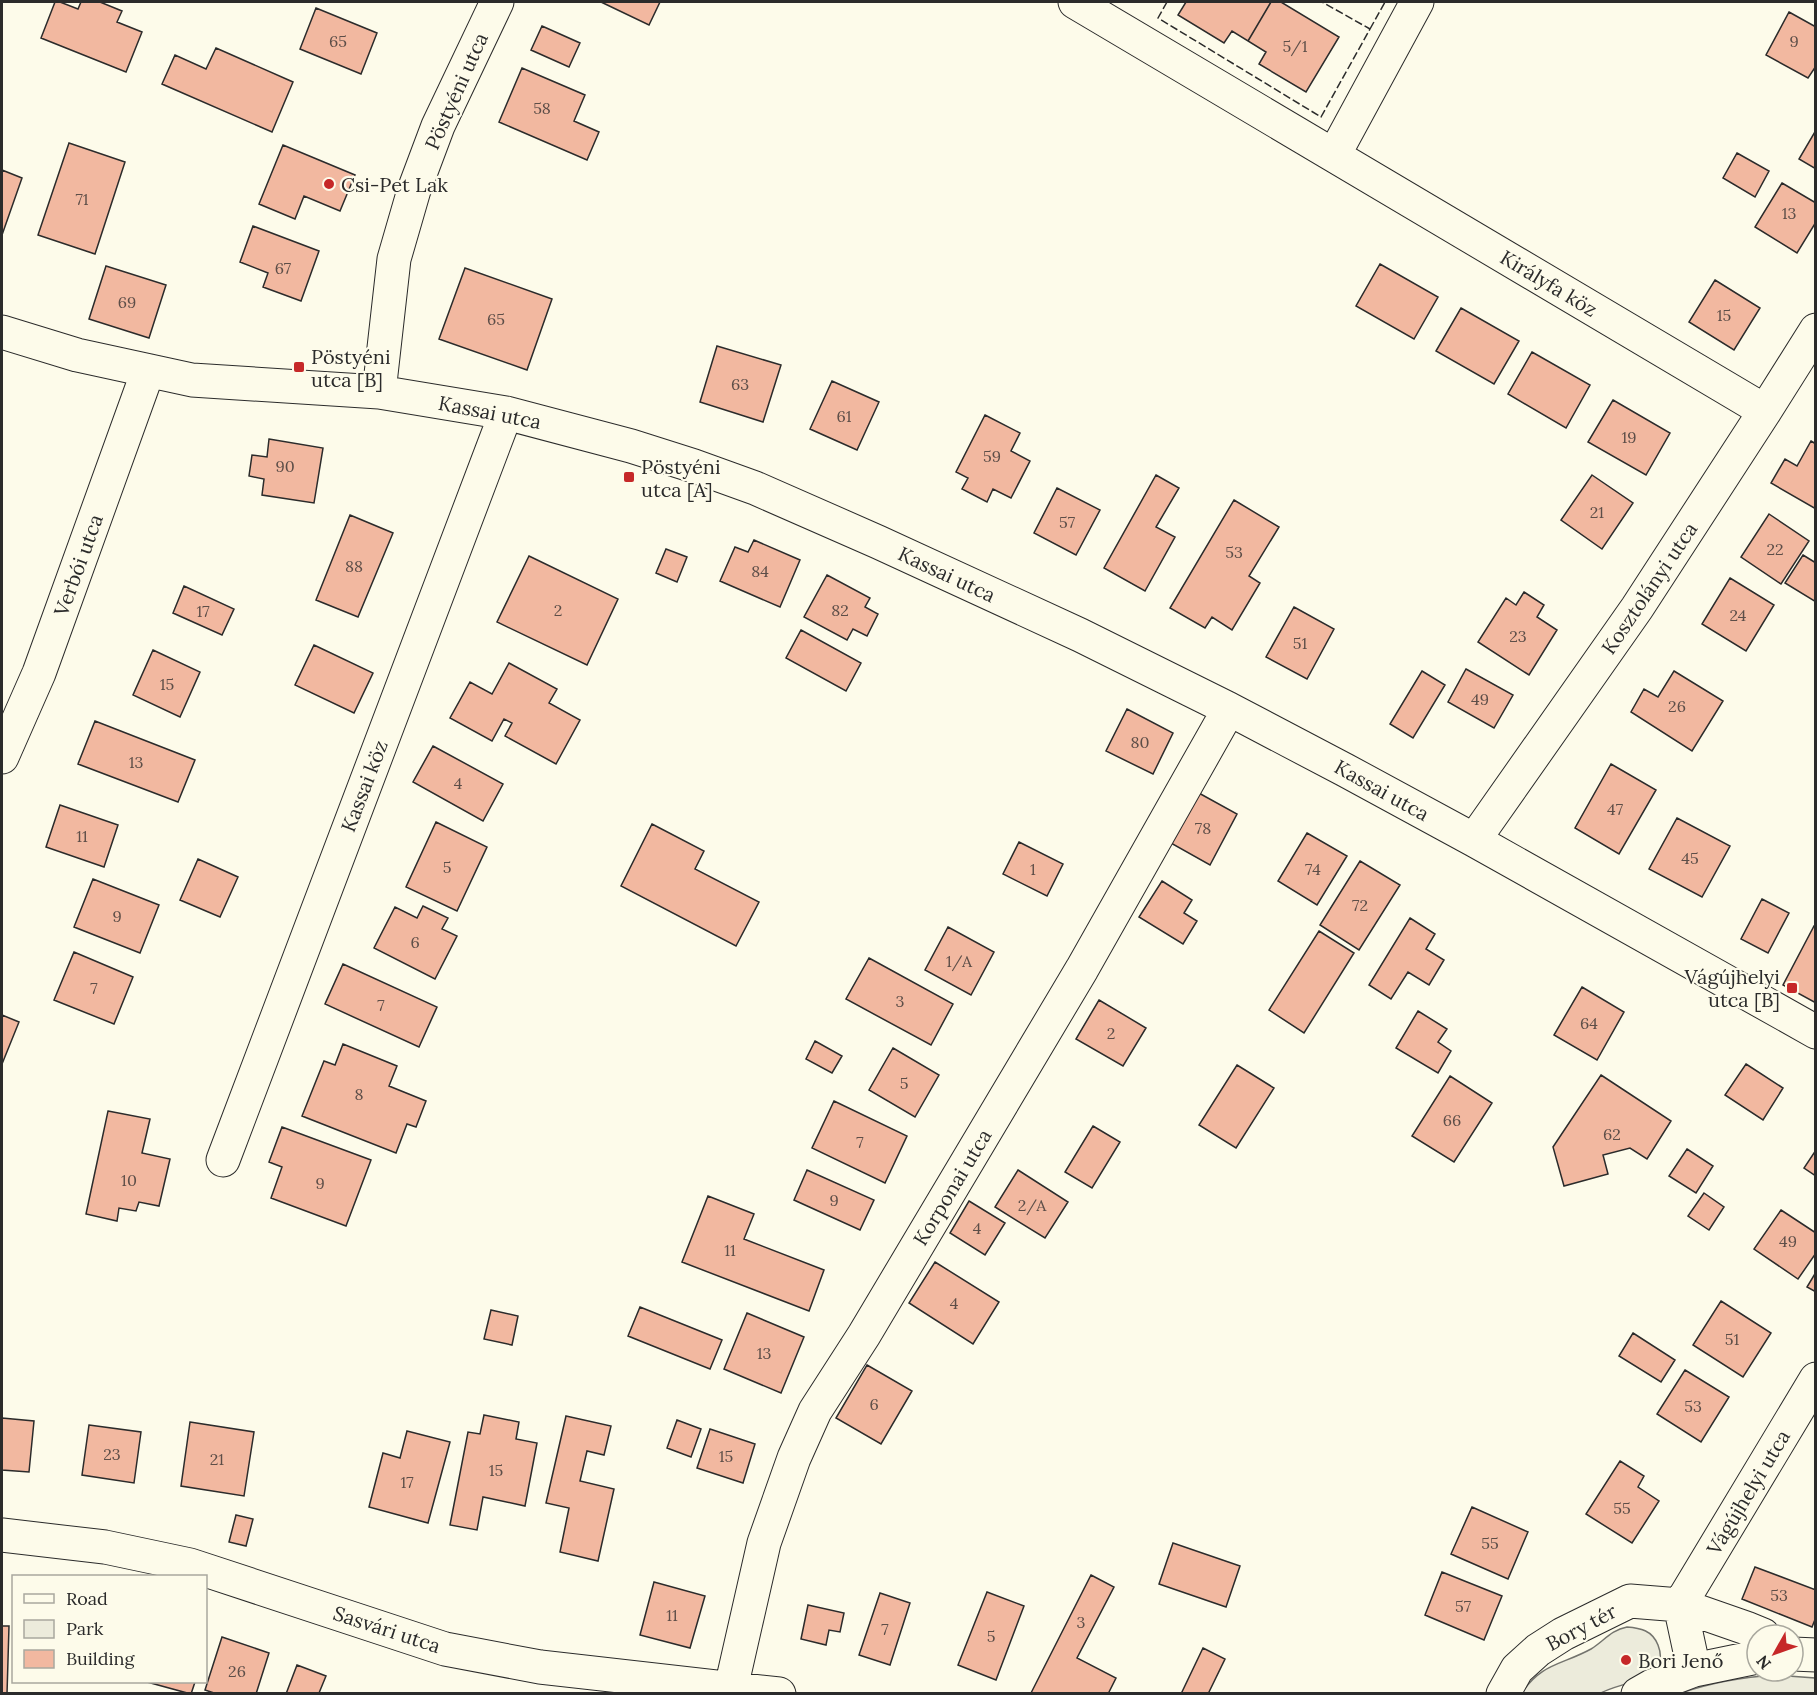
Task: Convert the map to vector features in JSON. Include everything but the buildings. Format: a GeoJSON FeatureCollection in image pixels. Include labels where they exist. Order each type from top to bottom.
{"type":"FeatureCollection","features":[{"type":"Feature","properties":{"kind":"street","name":"Pöstyéni utca"},"geometry":{"type":"LineString","coordinates":[[379,392],[394,259],[414,190],[438,126],[497,2]]}},
{"type":"Feature","properties":{"kind":"street","name":"Királyfa köz"},"geometry":{"type":"LineString","coordinates":[[1075,2],[1765,411]]}},
{"type":"Feature","properties":{"kind":"street"},"geometry":{"type":"LineString","coordinates":[[1334,155],[1416,2]]}},
{"type":"Feature","properties":{"kind":"street","name":"Kosztolányi utca"},"geometry":{"type":"LineString","coordinates":[[1474,840],[1637,608],[1815,330]]}},
{"type":"Feature","properties":{"kind":"street","name":"Kassai utca"},"geometry":{"type":"LineString","coordinates":[[2,332],[77,355],[192,380],[379,392],[506,413],[632,446],[755,488],[1080,635],[1229,709],[1474,840],[1815,1032]]}},
{"type":"Feature","properties":{"kind":"street","name":"Verbói utca"},"geometry":{"type":"LineString","coordinates":[[2,757],[39,673],[148,371]]}},
{"type":"Feature","properties":{"kind":"street","name":"Kassai köz"},"geometry":{"type":"LineString","coordinates":[[223,1160],[506,413]]}},
{"type":"Feature","properties":{"kind":"street","name":"Korponai utca"},"geometry":{"type":"LineString","coordinates":[[731,1688],[764,1543],[794,1458],[815,1411],[864,1335],[1082,969],[1229,709]]}},
{"type":"Feature","properties":{"kind":"street","name":"Vágújhelyi utca"},"geometry":{"type":"LineString","coordinates":[[1680,1605],[1815,1378]]}},
{"type":"Feature","properties":{"kind":"street","name":"Sasvári utca"},"geometry":{"type":"LineString","coordinates":[[2,1535],[105,1547],[190,1565],[445,1649],[540,1667],[779,1694]]}},
{"type":"Feature","properties":{"kind":"street","name":"Bory tér"},"geometry":{"type":"LineString","coordinates":[[1503,1694],[1517,1669],[1538,1650],[1563,1634],[1630,1601],[1680,1605],[1745,1628]]}},
{"type":"Feature","properties":{"kind":"street"},"geometry":{"type":"LineString","coordinates":[[1680,1605],[1694,1670]]}},
{"type":"Feature","properties":{"kind":"street"},"geometry":{"type":"LineString","coordinates":[[1638,1694],[1652,1686],[1694,1670],[1745,1659]]}},
{"type":"Feature","properties":{"kind":"green space"},"geometry":{"type":"Polygon","coordinates":[[[1627,1627],[1645,1631],[1658,1645],[1660,1657],[1658,1666],[1652,1673],[1601,1693],[1521,1694],[1544,1670],[1591,1649],[1612,1633],[1627,1627]]]}},
{"type":"Feature","properties":{"kind":"green space"},"geometry":{"type":"Polygon","coordinates":[[[1805,1677],[1815,1678],[1815,1693],[1681,1693],[1745,1678],[1745,1683],[1805,1683],[1805,1677]]]}},
{"type":"Feature","properties":{"kind":"fence"},"geometry":{"type":"LineString","coordinates":[[1167,2],[1158,18],[1321,117],[1370,29],[1322,2]]}},
{"type":"Feature","properties":{"kind":"fence"},"geometry":{"type":"LineString","coordinates":[[1370,29],[1385,2]]}},
{"type":"Feature","properties":{"kind":"place","name":"Csi-Pet Lak"},"geometry":{"type":"Point","coordinates":[329,184]}},
{"type":"Feature","properties":{"kind":"place","name":"Pöstyéni utca [B]"},"geometry":{"type":"Point","coordinates":[299,367]}},
{"type":"Feature","properties":{"kind":"place","name":"Pöstyéni utca [A]"},"geometry":{"type":"Point","coordinates":[629,477]}},
{"type":"Feature","properties":{"kind":"place","name":"Vágújhelyi utca [B]"},"geometry":{"type":"Point","coordinates":[1792,988]}},
{"type":"Feature","properties":{"kind":"place","name":"Bori Jenő"},"geometry":{"type":"Point","coordinates":[1626,1660]}}]}
